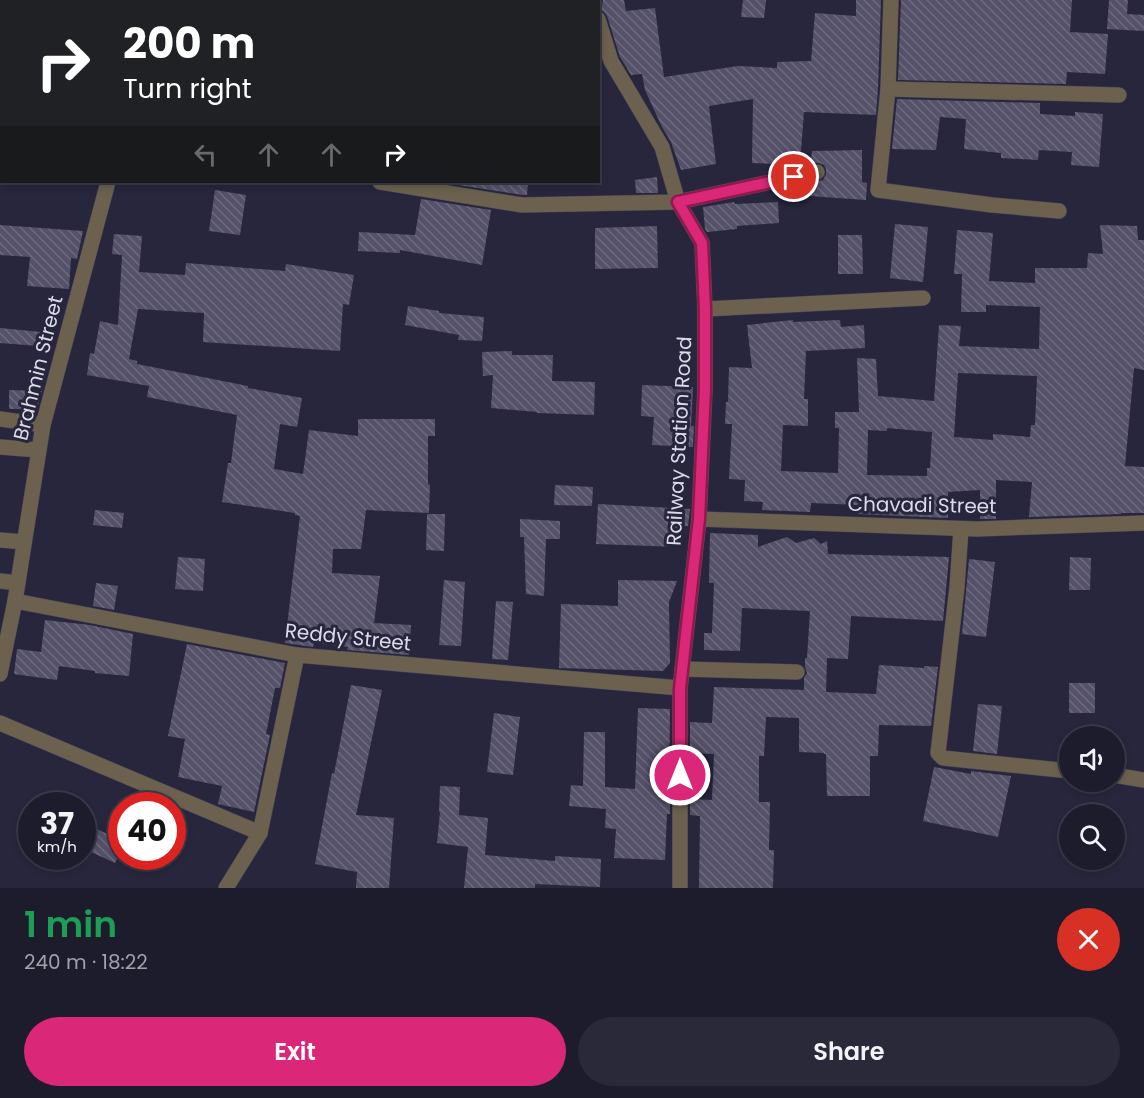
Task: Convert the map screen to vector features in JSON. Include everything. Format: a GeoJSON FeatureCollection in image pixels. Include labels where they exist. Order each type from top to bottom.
{"type":"FeatureCollection","features":[{"type":"Feature","properties":{"kind":"street"},"geometry":{"type":"LineString","coordinates":[[891,0],[888,89],[878,190],[1059,211]]}},
{"type":"Feature","properties":{"kind":"street","name":"Railway Station Road"},"geometry":{"type":"LineString","coordinates":[[600,25],[611,61],[662,147],[678,202],[702,243],[705,388],[699,519],[680,688],[680,888]]}},
{"type":"Feature","properties":{"kind":"street"},"geometry":{"type":"LineString","coordinates":[[888,89],[1119,95]]}},
{"type":"Feature","properties":{"kind":"street"},"geometry":{"type":"LineString","coordinates":[[396,183],[522,205],[678,202],[817,172]]}},
{"type":"Feature","properties":{"kind":"street","name":"Brahmin Street"},"geometry":{"type":"LineString","coordinates":[[0,674],[15,601],[43,425],[108,183]]}},
{"type":"Feature","properties":{"kind":"street"},"geometry":{"type":"LineString","coordinates":[[705,309],[923,298]]}},
{"type":"Feature","properties":{"kind":"street"},"geometry":{"type":"LineString","coordinates":[[0,419],[43,425]]}},
{"type":"Feature","properties":{"kind":"street"},"geometry":{"type":"LineString","coordinates":[[0,447],[38,450]]}},
{"type":"Feature","properties":{"kind":"street","name":"Chavadi Street"},"geometry":{"type":"LineString","coordinates":[[699,519],[961,529],[1144,523]]}},
{"type":"Feature","properties":{"kind":"street"},"geometry":{"type":"LineString","coordinates":[[961,529],[957,587],[938,753],[943,758],[1059,770]]}},
{"type":"Feature","properties":{"kind":"street"},"geometry":{"type":"LineString","coordinates":[[0,540],[24,542]]}},
{"type":"Feature","properties":{"kind":"street"},"geometry":{"type":"LineString","coordinates":[[0,581],[18,583]]}},
{"type":"Feature","properties":{"kind":"street","name":"Reddy Street"},"geometry":{"type":"LineString","coordinates":[[15,601],[297,655],[680,688]]}},
{"type":"Feature","properties":{"kind":"street"},"geometry":{"type":"LineString","coordinates":[[228,887],[260,833],[297,655]]}},
{"type":"Feature","properties":{"kind":"street"},"geometry":{"type":"LineString","coordinates":[[682,669],[797,672]]}},
{"type":"Feature","properties":{"kind":"street"},"geometry":{"type":"LineString","coordinates":[[0,723],[260,833]]}},
{"type":"Feature","properties":{"kind":"street"},"geometry":{"type":"LineString","coordinates":[[1125,777],[1144,780]]}},
{"type":"Feature","properties":{"kind":"building"},"geometry":{"type":"Polygon","coordinates":[[[603,0],[624,0],[626,11],[655,8],[664,77],[738,66],[777,68],[777,62],[811,61],[815,13],[856,16],[856,0],[881,0],[876,115],[804,112],[800,164],[752,163],[753,99],[709,106],[716,164],[681,170],[671,142],[645,90],[642,74],[631,75],[620,57],[607,16],[600,10],[603,0]]]}},
{"type":"Feature","properties":{"kind":"building"},"geometry":{"type":"Polygon","coordinates":[[[743,0],[766,0],[764,18],[741,17],[743,0]]]}},
{"type":"Feature","properties":{"kind":"building"},"geometry":{"type":"Polygon","coordinates":[[[901,0],[1072,0],[1070,32],[1108,34],[1105,74],[1067,72],[1066,84],[898,80],[901,0]]]}},
{"type":"Feature","properties":{"kind":"building"},"geometry":{"type":"Polygon","coordinates":[[[1109,0],[1128,0],[1127,14],[1144,15],[1144,31],[1107,29],[1109,0]]]}},
{"type":"Feature","properties":{"kind":"building"},"geometry":{"type":"Polygon","coordinates":[[[897,99],[1040,103],[1040,114],[1075,116],[1075,112],[1103,114],[1099,167],[1071,165],[1072,152],[1039,150],[1038,160],[1001,158],[1001,153],[964,149],[966,119],[940,117],[936,150],[892,149],[897,99]]]}},
{"type":"Feature","properties":{"kind":"building"},"geometry":{"type":"Polygon","coordinates":[[[862,150],[862,182],[867,183],[866,200],[809,196],[810,183],[823,180],[826,174],[824,165],[811,163],[812,151],[862,150]]]}},
{"type":"Feature","properties":{"kind":"building"},"geometry":{"type":"Polygon","coordinates":[[[657,177],[658,193],[636,193],[635,180],[657,177]]]}},
{"type":"Feature","properties":{"kind":"building"},"geometry":{"type":"Polygon","coordinates":[[[445,183],[528,183],[527,195],[445,183]]]}},
{"type":"Feature","properties":{"kind":"building"},"geometry":{"type":"Polygon","coordinates":[[[215,190],[246,195],[240,235],[209,231],[215,190]]]}},
{"type":"Feature","properties":{"kind":"building"},"geometry":{"type":"Polygon","coordinates":[[[421,199],[491,210],[482,265],[400,250],[400,253],[358,251],[359,232],[415,235],[421,199]]]}},
{"type":"Feature","properties":{"kind":"building"},"geometry":{"type":"Polygon","coordinates":[[[734,202],[735,204],[778,202],[779,223],[737,226],[737,229],[707,232],[703,207],[734,202]]]}},
{"type":"Feature","properties":{"kind":"building"},"geometry":{"type":"Polygon","coordinates":[[[895,224],[928,227],[923,282],[890,278],[895,224]]]}},
{"type":"Feature","properties":{"kind":"building"},"geometry":{"type":"Polygon","coordinates":[[[0,225],[83,231],[77,259],[71,258],[69,289],[27,286],[30,257],[0,255],[0,225]]]}},
{"type":"Feature","properties":{"kind":"building"},"geometry":{"type":"Polygon","coordinates":[[[1100,225],[1137,226],[1138,240],[1144,240],[1144,370],[1134,368],[1125,466],[1144,467],[1144,513],[1029,517],[1032,482],[996,480],[996,519],[980,519],[980,490],[948,492],[948,518],[858,514],[858,505],[811,503],[810,512],[762,510],[763,502],[744,501],[745,480],[729,479],[732,424],[725,424],[729,367],[752,368],[747,325],[793,320],[793,322],[840,320],[841,327],[864,325],[865,348],[806,351],[804,399],[808,399],[808,426],[783,425],[781,471],[838,473],[839,428],[835,428],[835,412],[859,412],[857,358],[876,359],[878,396],[934,401],[939,325],[961,326],[959,346],[1039,349],[1040,307],[986,305],[986,312],[961,312],[962,274],[954,274],[957,230],[993,233],[989,281],[1035,283],[1035,268],[1087,268],[1088,253],[1103,254],[1100,225]],[[958,373],[954,437],[993,440],[993,434],[1030,437],[1031,425],[1035,425],[1037,376],[958,373]],[[887,428],[887,431],[868,430],[867,475],[927,476],[927,468],[930,468],[932,432],[887,428]]]}},
{"type":"Feature","properties":{"kind":"building"},"geometry":{"type":"Polygon","coordinates":[[[657,226],[658,268],[595,269],[595,228],[657,226]]]}},
{"type":"Feature","properties":{"kind":"building"},"geometry":{"type":"Polygon","coordinates":[[[114,234],[142,236],[139,272],[185,275],[186,263],[285,271],[286,264],[354,275],[349,305],[343,304],[340,351],[203,342],[204,313],[138,309],[129,359],[137,361],[137,364],[302,398],[297,427],[280,424],[274,469],[303,474],[309,430],[358,436],[358,419],[435,419],[435,436],[428,436],[429,513],[366,510],[361,549],[333,549],[332,573],[380,576],[374,623],[411,625],[409,655],[347,650],[348,647],[314,643],[313,647],[285,643],[300,516],[295,513],[222,502],[228,463],[231,463],[237,415],[147,397],[149,386],[87,375],[90,353],[94,354],[100,321],[118,325],[122,255],[112,254],[114,234]]]}},
{"type":"Feature","properties":{"kind":"building"},"geometry":{"type":"Polygon","coordinates":[[[838,235],[862,235],[863,274],[838,274],[838,235]]]}},
{"type":"Feature","properties":{"kind":"building"},"geometry":{"type":"Polygon","coordinates":[[[408,306],[439,311],[439,313],[484,317],[482,341],[458,340],[459,335],[405,325],[408,306]]]}},
{"type":"Feature","properties":{"kind":"building"},"geometry":{"type":"Polygon","coordinates":[[[0,328],[41,332],[39,346],[0,343],[0,328]]]}},
{"type":"Feature","properties":{"kind":"building"},"geometry":{"type":"Polygon","coordinates":[[[512,351],[512,355],[553,355],[552,381],[595,382],[594,415],[537,413],[491,408],[493,375],[483,376],[482,352],[512,351]]]}},
{"type":"Feature","properties":{"kind":"building"},"geometry":{"type":"Polygon","coordinates":[[[642,385],[693,387],[691,426],[694,426],[693,447],[652,445],[654,417],[641,416],[642,385]]]}},
{"type":"Feature","properties":{"kind":"building"},"geometry":{"type":"Polygon","coordinates":[[[9,390],[42,391],[37,409],[9,409],[9,390]]]}},
{"type":"Feature","properties":{"kind":"building"},"geometry":{"type":"Polygon","coordinates":[[[555,485],[593,487],[592,506],[554,505],[555,485]]]}},
{"type":"Feature","properties":{"kind":"building"},"geometry":{"type":"Polygon","coordinates":[[[598,504],[690,509],[688,526],[679,526],[679,547],[596,544],[598,504]]]}},
{"type":"Feature","properties":{"kind":"building"},"geometry":{"type":"Polygon","coordinates":[[[95,510],[124,513],[122,528],[93,525],[95,510]]]}},
{"type":"Feature","properties":{"kind":"building"},"geometry":{"type":"Polygon","coordinates":[[[427,514],[445,514],[444,551],[426,550],[427,514]]]}},
{"type":"Feature","properties":{"kind":"building"},"geometry":{"type":"Polygon","coordinates":[[[520,519],[560,521],[560,539],[546,539],[544,596],[526,594],[524,537],[520,537],[520,519]]]}},
{"type":"Feature","properties":{"kind":"building"},"geometry":{"type":"Polygon","coordinates":[[[710,533],[758,535],[758,547],[787,537],[796,543],[814,538],[821,544],[827,541],[828,554],[949,557],[943,621],[851,616],[848,659],[827,658],[826,692],[876,694],[879,665],[938,667],[931,726],[879,725],[878,756],[870,756],[870,796],[827,796],[826,754],[799,752],[799,718],[766,717],[764,756],[759,756],[759,802],[770,802],[769,850],[774,850],[773,888],[699,888],[700,816],[690,815],[690,799],[712,800],[714,754],[690,753],[690,722],[712,723],[714,687],[804,690],[810,611],[742,608],[740,651],[704,650],[704,633],[712,633],[714,583],[709,583],[710,533]]]}},
{"type":"Feature","properties":{"kind":"building"},"geometry":{"type":"Polygon","coordinates":[[[178,557],[205,559],[203,591],[175,589],[178,557]]]}},
{"type":"Feature","properties":{"kind":"building"},"geometry":{"type":"Polygon","coordinates":[[[1070,557],[1091,558],[1090,590],[1069,590],[1070,557]]]}},
{"type":"Feature","properties":{"kind":"building"},"geometry":{"type":"Polygon","coordinates":[[[969,559],[995,562],[986,637],[962,634],[969,559]]]}},
{"type":"Feature","properties":{"kind":"building"},"geometry":{"type":"Polygon","coordinates":[[[444,580],[465,582],[461,646],[439,645],[444,580]]]}},
{"type":"Feature","properties":{"kind":"building"},"geometry":{"type":"Polygon","coordinates":[[[618,580],[677,581],[669,602],[670,663],[663,671],[559,668],[561,604],[618,606],[618,580]]]}},
{"type":"Feature","properties":{"kind":"building"},"geometry":{"type":"Polygon","coordinates":[[[96,583],[118,586],[114,610],[93,606],[96,583]]]}},
{"type":"Feature","properties":{"kind":"building"},"geometry":{"type":"Polygon","coordinates":[[[496,601],[513,602],[508,660],[492,659],[496,601]]]}},
{"type":"Feature","properties":{"kind":"building"},"geometry":{"type":"Polygon","coordinates":[[[45,620],[90,625],[133,634],[129,676],[95,673],[95,671],[59,666],[57,680],[14,674],[17,649],[41,652],[45,620]]]}},
{"type":"Feature","properties":{"kind":"building"},"geometry":{"type":"Polygon","coordinates":[[[187,644],[285,663],[280,688],[275,688],[266,734],[270,735],[254,812],[218,804],[222,786],[178,777],[185,739],[168,736],[187,644]]]}},
{"type":"Feature","properties":{"kind":"building"},"geometry":{"type":"Polygon","coordinates":[[[1069,683],[1095,683],[1095,713],[1069,713],[1069,683]]]}},
{"type":"Feature","properties":{"kind":"building"},"geometry":{"type":"Polygon","coordinates":[[[351,685],[382,690],[356,815],[394,818],[389,888],[356,888],[357,872],[315,864],[351,685]]]}},
{"type":"Feature","properties":{"kind":"building"},"geometry":{"type":"Polygon","coordinates":[[[978,704],[1002,706],[997,754],[973,751],[978,704]]]}},
{"type":"Feature","properties":{"kind":"building"},"geometry":{"type":"Polygon","coordinates":[[[638,708],[670,709],[670,814],[667,814],[665,860],[614,858],[616,829],[605,828],[606,809],[569,806],[571,785],[583,786],[584,732],[605,732],[605,787],[635,789],[638,708]]]}},
{"type":"Feature","properties":{"kind":"building"},"geometry":{"type":"Polygon","coordinates":[[[494,713],[520,717],[513,775],[487,772],[494,713]]]}},
{"type":"Feature","properties":{"kind":"building"},"geometry":{"type":"Polygon","coordinates":[[[934,767],[971,774],[971,771],[1011,776],[998,837],[923,821],[934,767]]]}},
{"type":"Feature","properties":{"kind":"building"},"geometry":{"type":"Polygon","coordinates":[[[440,786],[460,787],[459,815],[488,818],[485,855],[555,861],[555,856],[601,859],[600,887],[535,884],[535,888],[464,888],[468,847],[437,843],[440,786]]]}},
{"type":"Feature","properties":{"kind":"building"},"geometry":{"type":"Polygon","coordinates":[[[96,829],[108,834],[108,860],[96,854],[96,829]]]}},
{"type":"Feature","properties":{"kind":"route"},"geometry":{"type":"LineString","coordinates":[[680,775],[680,688],[699,519],[705,388],[705,309],[702,243],[678,202],[794,177]]}}]}
